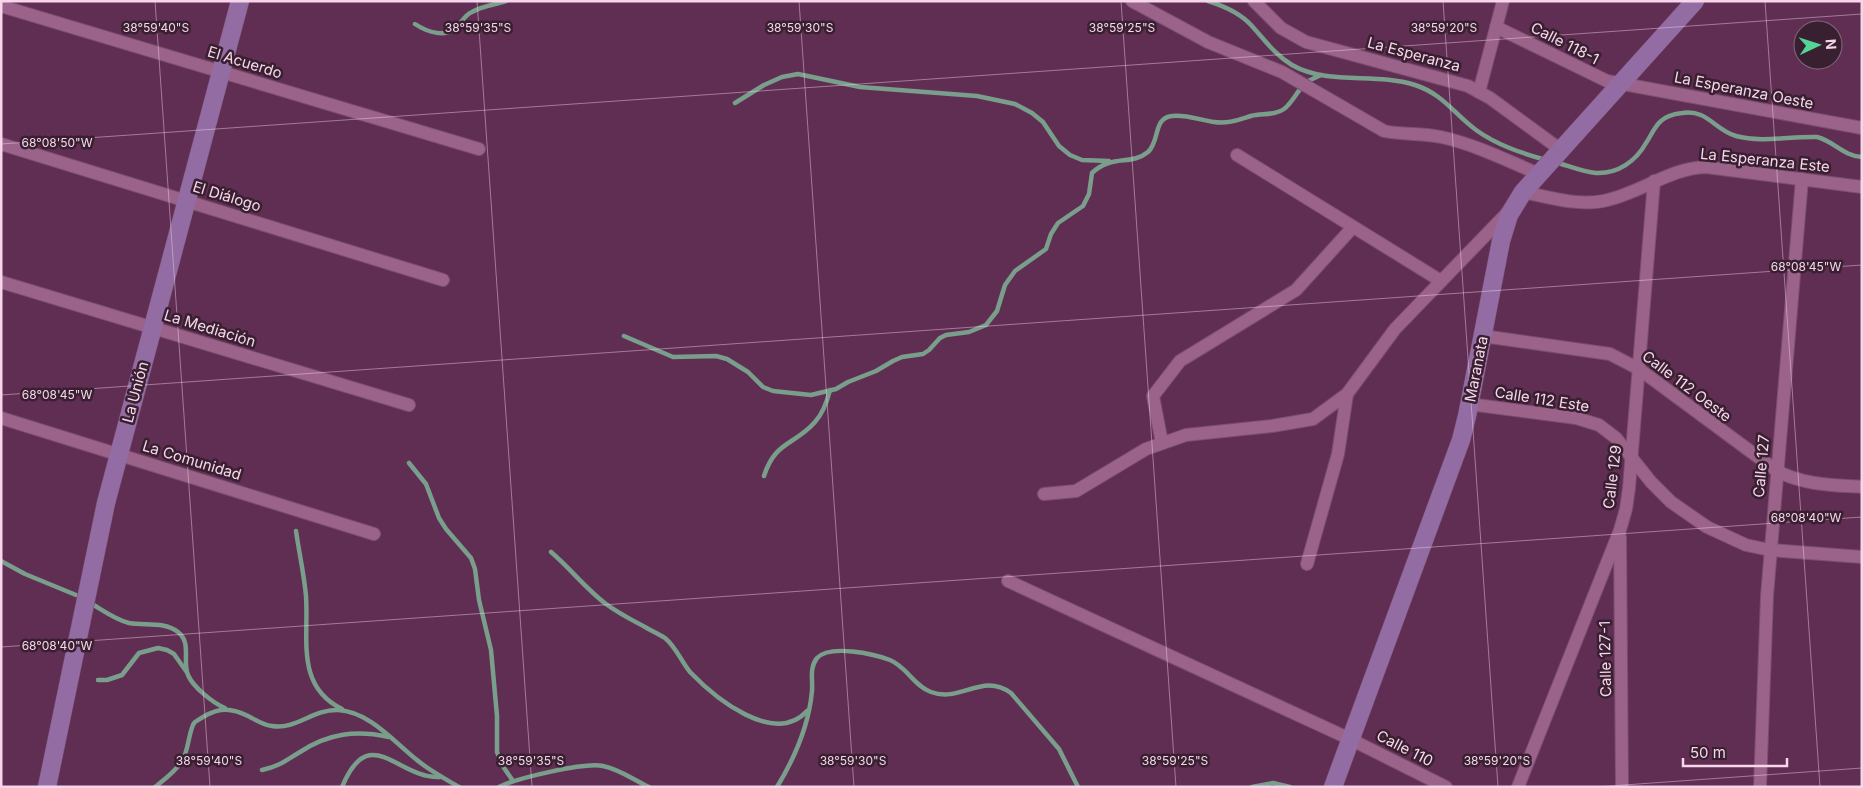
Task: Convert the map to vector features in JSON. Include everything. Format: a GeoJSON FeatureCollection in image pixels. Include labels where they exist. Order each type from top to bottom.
{"type":"FeatureCollection","features":[{"type":"Feature","properties":{"kind":"street","name":"La Unión"},"geometry":{"type":"LineString","coordinates":[[47,787],[118,454],[240,1]]}},
{"type":"Feature","properties":{"kind":"street"},"geometry":{"type":"LineString","coordinates":[[1132,1],[1208,42],[1282,72],[1384,130],[1396,134],[1441,137],[1496,155],[1539,174]]}},
{"type":"Feature","properties":{"kind":"street","name":"La Esperanza"},"geometry":{"type":"LineString","coordinates":[[1254,1],[1281,28],[1306,42],[1456,82],[1479,92],[1561,150]]}},
{"type":"Feature","properties":{"kind":"street"},"geometry":{"type":"LineString","coordinates":[[1479,92],[1503,1]]}},
{"type":"Feature","properties":{"kind":"street","name":"Maranata"},"geometry":{"type":"LineString","coordinates":[[1333,787],[1453,463],[1464,428],[1501,241],[1505,223],[1512,207],[1523,192],[1695,1]]}},
{"type":"Feature","properties":{"kind":"street","name":"El Acuerdo"},"geometry":{"type":"LineString","coordinates":[[1,6],[479,149]]}},
{"type":"Feature","properties":{"kind":"street","name":"Calle 118-1"},"geometry":{"type":"LineString","coordinates":[[1496,27],[1598,78],[1621,83]]}},
{"type":"Feature","properties":{"kind":"street","name":"La Esperanza Oeste"},"geometry":{"type":"LineString","coordinates":[[1621,83],[1862,128]]}},
{"type":"Feature","properties":{"kind":"street","name":"El Diálogo"},"geometry":{"type":"LineString","coordinates":[[1,144],[443,280]]}},
{"type":"Feature","properties":{"kind":"street"},"geometry":{"type":"LineString","coordinates":[[1238,155],[1441,281]]}},
{"type":"Feature","properties":{"kind":"street","name":"La Esperanza Este"},"geometry":{"type":"LineString","coordinates":[[1523,192],[1580,202],[1592,202],[1616,198],[1686,169],[1706,167],[1862,187]]}},
{"type":"Feature","properties":{"kind":"street","name":"Calle 127"},"geometry":{"type":"LineString","coordinates":[[1760,787],[1766,596],[1802,179]]}},
{"type":"Feature","properties":{"kind":"street","name":"Calle 129"},"geometry":{"type":"LineString","coordinates":[[1518,787],[1620,530],[1628,499],[1654,181]]}},
{"type":"Feature","properties":{"kind":"street"},"geometry":{"type":"LineString","coordinates":[[1044,494],[1076,491],[1146,449],[1186,436],[1313,419],[1347,394],[1395,329],[1512,207]]}},
{"type":"Feature","properties":{"kind":"street"},"geometry":{"type":"LineString","coordinates":[[1162,443],[1153,396],[1180,362],[1296,290],[1353,227]]}},
{"type":"Feature","properties":{"kind":"street","name":"La Mediación"},"geometry":{"type":"LineString","coordinates":[[1,282],[409,405]]}},
{"type":"Feature","properties":{"kind":"street","name":"Calle 112 Oeste"},"geometry":{"type":"LineString","coordinates":[[1483,336],[1610,354],[1639,369],[1777,471],[1793,479],[1810,484],[1862,487]]}},
{"type":"Feature","properties":{"kind":"street"},"geometry":{"type":"LineString","coordinates":[[1307,564],[1338,454],[1347,394]]}},
{"type":"Feature","properties":{"kind":"street","name":"Calle 112 Este"},"geometry":{"type":"LineString","coordinates":[[1470,404],[1588,421],[1599,425],[1616,438],[1660,492],[1694,519],[1733,540],[1770,550],[1862,557]]}},
{"type":"Feature","properties":{"kind":"street","name":"La Comunidad"},"geometry":{"type":"LineString","coordinates":[[1,418],[374,534]]}},
{"type":"Feature","properties":{"kind":"street","name":"Calle 127-1"},"geometry":{"type":"LineString","coordinates":[[1620,530],[1622,787]]}},
{"type":"Feature","properties":{"kind":"street","name":"Calle 110"},"geometry":{"type":"LineString","coordinates":[[1008,581],[1350,739],[1446,787]]}},
{"type":"Feature","properties":{"kind":"waterway"},"geometry":{"type":"LineString","coordinates":[[415,24],[431,32],[448,32],[458,26],[470,13],[480,8],[506,1]]}},
{"type":"Feature","properties":{"kind":"waterway"},"geometry":{"type":"LineString","coordinates":[[1208,1],[1237,13],[1251,25],[1275,52],[1292,65],[1321,75],[1384,79],[1415,85],[1441,99],[1468,124],[1492,140],[1546,160]]}},
{"type":"Feature","properties":{"kind":"waterway"},"geometry":{"type":"LineString","coordinates":[[735,103],[764,85],[782,77],[798,74],[860,87],[977,96],[1015,104],[1032,113],[1043,122],[1059,146],[1070,155],[1082,160],[1109,161]]}},
{"type":"Feature","properties":{"kind":"waterway"},"geometry":{"type":"LineString","coordinates":[[1306,82],[1321,75]]}},
{"type":"Feature","properties":{"kind":"waterway"},"geometry":{"type":"LineString","coordinates":[[624,336],[673,357],[716,356],[727,359],[748,372],[763,387],[773,391],[811,395],[836,389],[902,357],[923,354],[940,338],[946,335],[969,332],[986,325],[997,311],[1005,285],[1015,271],[1046,249],[1051,234],[1058,223],[1083,206],[1089,194],[1092,173],[1099,167],[1114,162],[1135,159],[1148,152],[1152,147],[1159,125],[1166,118],[1182,116],[1224,122],[1255,115],[1276,113],[1287,107],[1301,88]]}},
{"type":"Feature","properties":{"kind":"waterway"},"geometry":{"type":"LineString","coordinates":[[1555,162],[1596,173],[1619,169],[1632,161],[1663,119],[1682,113],[1698,114],[1736,136],[1756,139],[1817,137],[1849,154],[1862,157]]}},
{"type":"Feature","properties":{"kind":"waterway"},"geometry":{"type":"LineString","coordinates":[[764,476],[774,456],[818,419],[828,399],[830,390]]}},
{"type":"Feature","properties":{"kind":"waterway"},"geometry":{"type":"LineString","coordinates":[[409,463],[426,484],[439,518],[471,558],[475,569],[479,600],[491,650],[497,716],[497,752],[502,765],[513,781]]}},
{"type":"Feature","properties":{"kind":"waterway"},"geometry":{"type":"LineString","coordinates":[[296,531],[306,596],[306,644],[311,674],[317,688],[327,699],[342,709]]}},
{"type":"Feature","properties":{"kind":"waterway"},"geometry":{"type":"LineString","coordinates":[[551,552],[606,604],[665,638],[690,672],[729,705],[762,721],[778,724],[793,721],[807,711]]}},
{"type":"Feature","properties":{"kind":"waterway"},"geometry":{"type":"LineString","coordinates":[[1,561],[25,574],[76,595]]}},
{"type":"Feature","properties":{"kind":"waterway"},"geometry":{"type":"LineString","coordinates":[[92,604],[124,622],[167,626],[178,632],[185,641],[186,670],[194,685],[225,708]]}},
{"type":"Feature","properties":{"kind":"waterway"},"geometry":{"type":"LineString","coordinates":[[98,680],[107,680],[122,675],[139,653],[158,648],[174,654],[186,671]]}},
{"type":"Feature","properties":{"kind":"waterway"},"geometry":{"type":"LineString","coordinates":[[777,787],[795,753],[808,716],[812,691],[812,670],[815,662],[823,654],[842,651],[874,655],[890,660],[931,692],[952,694],[981,686],[990,686],[1000,687],[1011,693],[1059,749],[1078,787]]}},
{"type":"Feature","properties":{"kind":"waterway"},"geometry":{"type":"LineString","coordinates":[[155,787],[173,772],[182,761],[191,729],[195,722],[208,714],[221,710],[234,710],[272,726],[289,725],[329,711],[350,712],[371,722],[422,764],[459,787]]}},
{"type":"Feature","properties":{"kind":"waterway"},"geometry":{"type":"LineString","coordinates":[[262,770],[278,765],[311,746],[332,737],[354,734],[389,737]]}},
{"type":"Feature","properties":{"kind":"waterway"},"geometry":{"type":"LineString","coordinates":[[342,787],[352,767],[363,757],[374,755],[410,770],[440,777]]}},
{"type":"Feature","properties":{"kind":"waterway"},"geometry":{"type":"LineString","coordinates":[[499,787],[520,779],[594,765],[615,770],[649,787]]}},
{"type":"Feature","properties":{"kind":"waterway"},"geometry":{"type":"LineString","coordinates":[[1252,787],[1273,783],[1290,787]]}}]}
